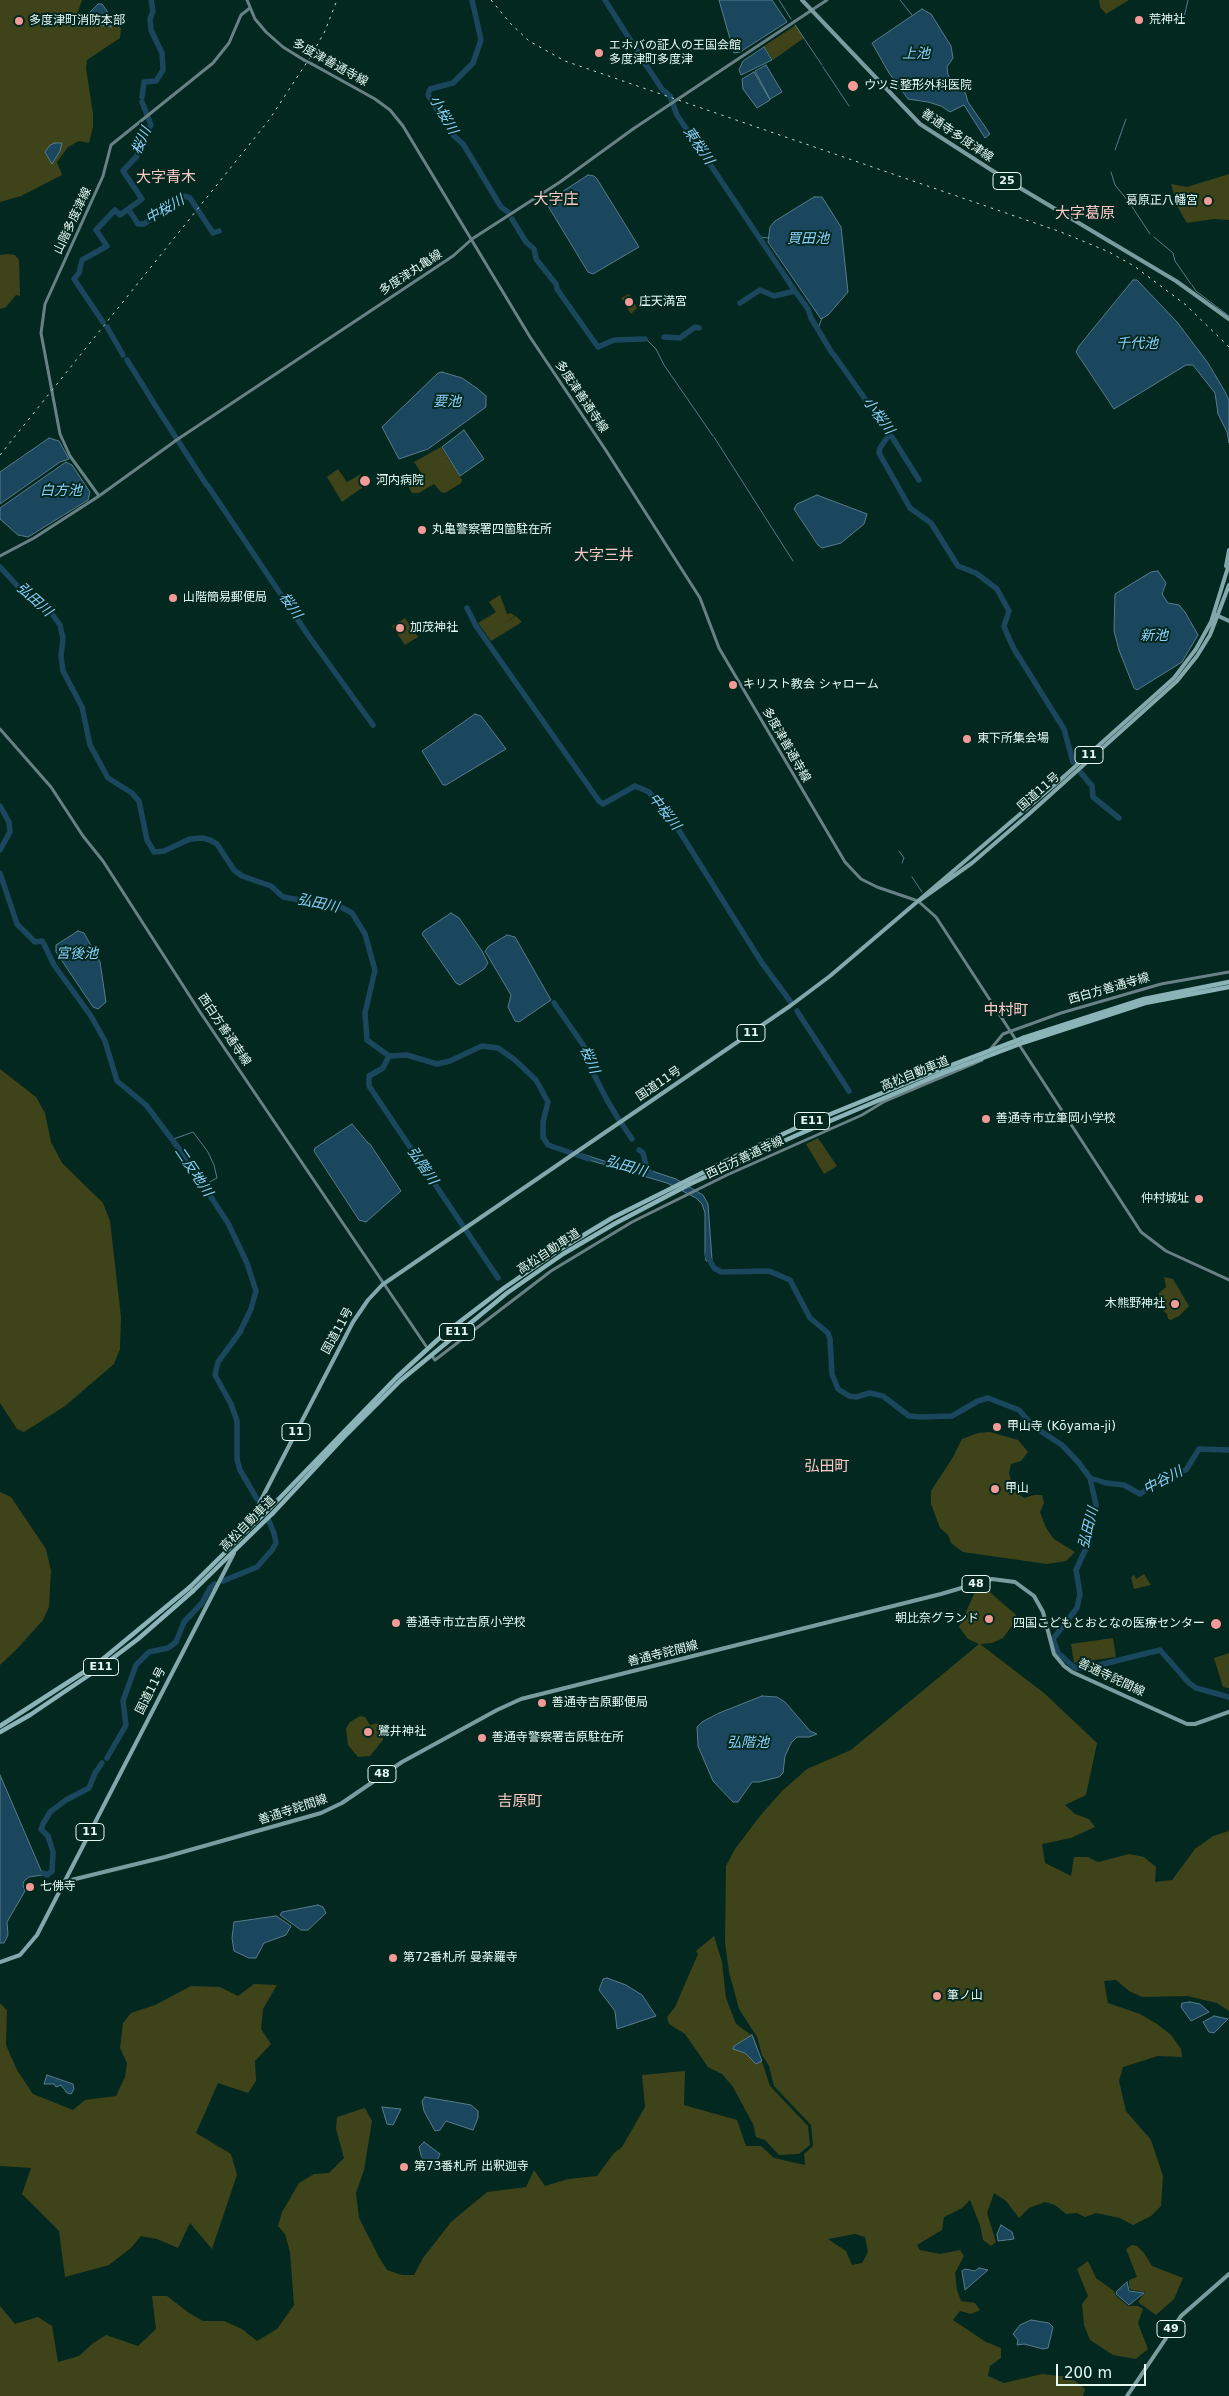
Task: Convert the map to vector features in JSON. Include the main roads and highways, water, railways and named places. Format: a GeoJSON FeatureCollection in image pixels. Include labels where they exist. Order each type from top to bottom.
{"type":"FeatureCollection","features":[{"type":"Feature","properties":{"kind":"highway"},"geometry":{"type":"LineString","coordinates":[[1220,596],[1229,550]]}},
{"type":"Feature","properties":{"kind":"highway","name":"11"},"geometry":{"type":"LineString","coordinates":[[1216,615],[1229,564]]}},
{"type":"Feature","properties":{"kind":"highway","name":"11"},"geometry":{"type":"LineString","coordinates":[[1216,615],[1228,587]]}},
{"type":"Feature","properties":{"kind":"highway","name":"国道11号"},"geometry":{"type":"LineString","coordinates":[[0,1962],[14,1958],[32,1944],[67,1881],[115,1783],[353,1322],[368,1300],[382,1285],[808,993],[918,901],[1164,688],[1196,649],[1216,615]]}},
{"type":"Feature","properties":{"kind":"highway","name":"高松自動車道"},"geometry":{"type":"LineString","coordinates":[[272,1511],[397,1377],[446,1333],[504,1288],[559,1250],[612,1218],[794,1129],[942,1071],[1144,998],[1229,982]]}},
{"type":"Feature","properties":{"kind":"highway","name":"高松自動車道"},"geometry":{"type":"LineString","coordinates":[[1024,1040],[1145,1003],[1229,987]]}},
{"type":"Feature","properties":{"kind":"highway","name":"高松自動車道"},"geometry":{"type":"LineString","coordinates":[[0,1732],[37,1710],[101,1667],[192,1589],[400,1381],[450,1338],[507,1293],[563,1254],[688,1182]]}},
{"type":"Feature","properties":{"kind":"highway","name":"高松自動車道"},"geometry":{"type":"LineString","coordinates":[[0,1726],[98,1663],[192,1589]]}},
{"type":"Feature","properties":{"kind":"main road"},"geometry":{"type":"LineString","coordinates":[[247,0],[250,8]]}},
{"type":"Feature","properties":{"kind":"main road","name":"善通寺多度津線"},"geometry":{"type":"LineString","coordinates":[[802,0],[920,124],[1010,182],[1176,281],[1229,319]]}},
{"type":"Feature","properties":{"kind":"main road","name":"多度津丸亀線"},"geometry":{"type":"LineString","coordinates":[[0,556],[34,538],[99,496],[178,440],[453,256],[472,240],[560,182],[633,129],[827,0]]}},
{"type":"Feature","properties":{"kind":"main road","name":"多度津善通寺線"},"geometry":{"type":"LineString","coordinates":[[250,8],[259,25],[270,37],[304,60],[375,99],[396,116],[422,155],[530,337],[605,449],[700,598],[719,648],[845,862],[855,874],[870,884],[918,901],[936,917],[1142,1232],[1166,1251],[1229,1280]]}},
{"type":"Feature","properties":{"kind":"main road","name":"山階多度津線"},"geometry":{"type":"LineString","coordinates":[[99,496],[70,456],[62,441],[42,342],[42,314],[48,295],[103,176],[111,146],[145,116],[219,57],[229,43],[241,15],[250,8]]}},
{"type":"Feature","properties":{"kind":"main road"},"geometry":{"type":"LineString","coordinates":[[1216,615],[1229,621]]}},
{"type":"Feature","properties":{"kind":"main road","name":"西白方善通寺線"},"geometry":{"type":"LineString","coordinates":[[0,729],[51,787],[83,836],[103,861],[200,1012],[366,1258],[382,1285],[426,1346]]}},
{"type":"Feature","properties":{"kind":"main road","name":"西白方善通寺線"},"geometry":{"type":"LineString","coordinates":[[432,1356],[435,1360],[506,1304],[566,1261],[632,1222],[862,1114],[885,1101],[974,1065],[982,1060],[998,1037],[1010,1030],[1132,991],[1186,978],[1229,972]]}},
{"type":"Feature","properties":{"kind":"main road","name":"善通寺詫間線"},"geometry":{"type":"LineString","coordinates":[[67,1881],[165,1857],[321,1814],[402,1762],[497,1710],[521,1700],[941,1594],[992,1579],[1014,1582],[1034,1596],[1043,1612],[1054,1654],[1072,1672],[1187,1724],[1195,1724],[1229,1712]]}},
{"type":"Feature","properties":{"kind":"main road","name":"49"},"geometry":{"type":"LineString","coordinates":[[1127,2396],[1181,2316],[1229,2274]]}},
{"type":"Feature","properties":{"kind":"water"},"geometry":{"type":"Polygon","coordinates":[[[719,0],[772,0],[787,22],[740,52],[734,53],[719,0]]]}},
{"type":"Feature","properties":{"kind":"water"},"geometry":{"type":"Polygon","coordinates":[[[98,4],[102,4],[107,11],[111,27],[88,22],[86,19],[85,17],[98,4]]]}},
{"type":"Feature","properties":{"kind":"water","name":"上池"},"geometry":{"type":"Polygon","coordinates":[[[922,9],[931,14],[951,46],[953,58],[947,67],[948,75],[955,86],[965,92],[968,102],[990,134],[985,138],[964,105],[950,112],[941,106],[908,99],[889,73],[872,43],[922,9]]]}},
{"type":"Feature","properties":{"kind":"water"},"geometry":{"type":"Polygon","coordinates":[[[764,47],[772,60],[741,75],[739,70],[743,61],[764,47]]]}},
{"type":"Feature","properties":{"kind":"water"},"geometry":{"type":"Polygon","coordinates":[[[766,65],[782,92],[770,99],[755,71],[766,65]]]}},
{"type":"Feature","properties":{"kind":"water"},"geometry":{"type":"Polygon","coordinates":[[[754,72],[770,100],[757,108],[743,89],[742,79],[754,72]]]}},
{"type":"Feature","properties":{"kind":"water"},"geometry":{"type":"Polygon","coordinates":[[[62,143],[60,151],[52,164],[45,152],[50,145],[62,143]]]}},
{"type":"Feature","properties":{"kind":"water"},"geometry":{"type":"Polygon","coordinates":[[[588,175],[594,176],[597,179],[639,247],[593,274],[588,272],[548,206],[548,201],[588,175]]]}},
{"type":"Feature","properties":{"kind":"water","name":"買田池"},"geometry":{"type":"Polygon","coordinates":[[[814,197],[822,197],[841,227],[848,292],[828,315],[821,319],[768,242],[770,227],[775,221],[814,197]]]}},
{"type":"Feature","properties":{"kind":"water","name":"千代池"},"geometry":{"type":"Polygon","coordinates":[[[1133,280],[1137,280],[1177,322],[1208,363],[1224,390],[1229,400],[1229,443],[1227,432],[1218,414],[1215,393],[1193,365],[1186,365],[1114,409],[1076,352],[1133,280]]]}},
{"type":"Feature","properties":{"kind":"water","name":"要池"},"geometry":{"type":"Polygon","coordinates":[[[442,372],[462,378],[478,389],[486,396],[486,407],[428,449],[399,459],[382,427],[438,373],[442,372]]]}},
{"type":"Feature","properties":{"kind":"water"},"geometry":{"type":"Polygon","coordinates":[[[464,430],[484,459],[460,476],[442,447],[464,430]]]}},
{"type":"Feature","properties":{"kind":"water"},"geometry":{"type":"Polygon","coordinates":[[[49,438],[59,441],[69,459],[60,462],[0,504],[0,472],[49,438]]]}},
{"type":"Feature","properties":{"kind":"water","name":"白方池"},"geometry":{"type":"Polygon","coordinates":[[[66,462],[72,465],[90,492],[88,500],[28,537],[18,535],[0,519],[0,508],[66,462]]]}},
{"type":"Feature","properties":{"kind":"water"},"geometry":{"type":"Polygon","coordinates":[[[817,495],[867,514],[864,524],[841,543],[822,548],[794,509],[797,504],[817,495]]]}},
{"type":"Feature","properties":{"kind":"water","name":"新池"},"geometry":{"type":"Polygon","coordinates":[[[1158,571],[1166,583],[1162,594],[1168,603],[1179,605],[1198,635],[1182,662],[1137,690],[1134,688],[1119,650],[1114,631],[1115,594],[1151,572],[1158,571]]]}},
{"type":"Feature","properties":{"kind":"water"},"geometry":{"type":"Polygon","coordinates":[[[475,714],[481,716],[506,749],[443,785],[422,751],[475,714]]]}},
{"type":"Feature","properties":{"kind":"water"},"geometry":{"type":"Polygon","coordinates":[[[451,913],[459,918],[488,963],[484,969],[460,985],[456,983],[422,934],[451,913]]]}},
{"type":"Feature","properties":{"kind":"water","name":"宮後池"},"geometry":{"type":"Polygon","coordinates":[[[78,931],[84,933],[100,962],[106,1002],[98,1009],[93,1007],[56,952],[56,945],[78,931]]]}},
{"type":"Feature","properties":{"kind":"water"},"geometry":{"type":"Polygon","coordinates":[[[507,935],[515,937],[551,1000],[519,1022],[515,1021],[508,1007],[511,995],[485,951],[489,946],[507,935]]]}},
{"type":"Feature","properties":{"kind":"water"},"geometry":{"type":"Polygon","coordinates":[[[352,1124],[370,1144],[401,1191],[366,1222],[359,1220],[314,1151],[315,1148],[352,1124]]]}},
{"type":"Feature","properties":{"kind":"water"},"geometry":{"type":"Polygon","coordinates":[[[582,1154],[636,1171],[649,1170],[676,1179],[703,1195],[708,1204],[712,1260],[706,1261],[705,1213],[702,1204],[696,1198],[667,1183],[582,1158],[582,1154]]]}},
{"type":"Feature","properties":{"kind":"water","name":"弘階池"},"geometry":{"type":"Polygon","coordinates":[[[762,1696],[777,1697],[785,1702],[810,1731],[817,1734],[809,1737],[797,1737],[791,1743],[785,1756],[783,1773],[779,1777],[752,1782],[738,1802],[733,1802],[713,1781],[698,1746],[697,1727],[702,1722],[719,1713],[762,1696]]]}},
{"type":"Feature","properties":{"kind":"water"},"geometry":{"type":"Polygon","coordinates":[[[0,1775],[43,1875],[29,1877],[24,1881],[25,1891],[7,1922],[8,1935],[4,1943],[0,1943],[0,1775]]]}},
{"type":"Feature","properties":{"kind":"water"},"geometry":{"type":"Polygon","coordinates":[[[318,1905],[323,1907],[326,1913],[308,1930],[301,1930],[280,1915],[282,1912],[318,1905]]]}},
{"type":"Feature","properties":{"kind":"water"},"geometry":{"type":"Polygon","coordinates":[[[276,1916],[291,1926],[286,1935],[264,1943],[256,1958],[249,1958],[234,1951],[232,1938],[234,1922],[276,1916]]]}},
{"type":"Feature","properties":{"kind":"water"},"geometry":{"type":"Polygon","coordinates":[[[607,1978],[626,1985],[642,1995],[656,2016],[617,2029],[615,2011],[599,1990],[603,1979],[607,1978]]]}},
{"type":"Feature","properties":{"kind":"water"},"geometry":{"type":"Polygon","coordinates":[[[1182,2003],[1200,2004],[1209,2012],[1191,2021],[1181,2007],[1182,2003]]]}},
{"type":"Feature","properties":{"kind":"water"},"geometry":{"type":"Polygon","coordinates":[[[1214,2016],[1228,2019],[1214,2033],[1209,2032],[1203,2022],[1214,2016]]]}},
{"type":"Feature","properties":{"kind":"water"},"geometry":{"type":"Polygon","coordinates":[[[752,2035],[762,2061],[756,2064],[745,2053],[733,2049],[734,2046],[752,2035]]]}},
{"type":"Feature","properties":{"kind":"water"},"geometry":{"type":"Polygon","coordinates":[[[47,2075],[73,2084],[74,2089],[71,2094],[67,2093],[61,2085],[56,2087],[54,2084],[44,2084],[47,2075]]]}},
{"type":"Feature","properties":{"kind":"water"},"geometry":{"type":"Polygon","coordinates":[[[425,2097],[471,2105],[478,2111],[478,2118],[473,2130],[446,2121],[440,2130],[435,2131],[424,2111],[422,2101],[425,2097]]]}},
{"type":"Feature","properties":{"kind":"water"},"geometry":{"type":"Polygon","coordinates":[[[382,2107],[401,2109],[393,2125],[387,2124],[382,2107]]]}},
{"type":"Feature","properties":{"kind":"water"},"geometry":{"type":"Polygon","coordinates":[[[424,2142],[440,2154],[434,2167],[426,2166],[421,2155],[419,2147],[424,2142]]]}},
{"type":"Feature","properties":{"kind":"water"},"geometry":{"type":"Polygon","coordinates":[[[1001,2225],[1012,2232],[1014,2239],[998,2241],[997,2234],[1001,2225]]]}},
{"type":"Feature","properties":{"kind":"water"},"geometry":{"type":"Polygon","coordinates":[[[979,2268],[988,2270],[965,2290],[962,2271],[965,2269],[975,2271],[979,2268]]]}},
{"type":"Feature","properties":{"kind":"water"},"geometry":{"type":"Polygon","coordinates":[[[1127,2282],[1129,2291],[1144,2293],[1129,2305],[1116,2294],[1127,2282]]]}},
{"type":"Feature","properties":{"kind":"water"},"geometry":{"type":"Polygon","coordinates":[[[1031,2320],[1049,2323],[1053,2327],[1048,2348],[1043,2349],[1024,2344],[1017,2345],[1018,2340],[1013,2334],[1020,2325],[1031,2320]]]}},
{"type":"Feature","properties":{"kind":"waterway","name":"桜川"},"geometry":{"type":"LineString","coordinates":[[142,97],[144,82],[156,81],[163,70],[162,53],[151,30],[150,19],[153,11],[151,0]]}},
{"type":"Feature","properties":{"kind":"waterway","name":"小桜川"},"geometry":{"type":"LineString","coordinates":[[472,0],[481,40],[473,63],[453,83],[430,89],[428,95],[453,135],[463,144],[501,207],[508,212]]}},
{"type":"Feature","properties":{"kind":"waterway","name":"東桜川"},"geometry":{"type":"LineString","coordinates":[[605,0],[662,89],[670,96],[677,115],[795,291]]}},
{"type":"Feature","properties":{"kind":"waterway"},"geometry":{"type":"LineString","coordinates":[[779,0],[791,19]]}},
{"type":"Feature","properties":{"kind":"waterway"},"geometry":{"type":"LineString","coordinates":[[900,0],[912,15]]}},
{"type":"Feature","properties":{"kind":"waterway"},"geometry":{"type":"LineString","coordinates":[[1183,22],[1188,0]]}},
{"type":"Feature","properties":{"kind":"waterway"},"geometry":{"type":"LineString","coordinates":[[795,25],[822,65]]}},
{"type":"Feature","properties":{"kind":"waterway"},"geometry":{"type":"LineString","coordinates":[[823,67],[849,106]]}},
{"type":"Feature","properties":{"kind":"waterway","name":"桜川"},"geometry":{"type":"LineString","coordinates":[[103,322],[74,279],[79,273],[82,260],[107,246],[96,230],[115,210],[120,215],[142,199],[123,171],[137,156],[140,142],[151,125],[142,102]]}},
{"type":"Feature","properties":{"kind":"waterway"},"geometry":{"type":"LineString","coordinates":[[1115,150],[1126,119]]}},
{"type":"Feature","properties":{"kind":"waterway"},"geometry":{"type":"LineString","coordinates":[[1111,172],[1115,185],[1129,202],[1150,234]]}},
{"type":"Feature","properties":{"kind":"waterway","name":"中桜川"},"geometry":{"type":"LineString","coordinates":[[129,210],[138,224],[144,224],[185,196],[190,198],[213,233],[219,231]]}},
{"type":"Feature","properties":{"kind":"waterway","name":"小桜川"},"geometry":{"type":"LineString","coordinates":[[512,219],[526,242],[534,249],[536,259],[556,284],[557,289],[598,347],[614,340],[645,339]]}},
{"type":"Feature","properties":{"kind":"waterway","name":"東桜川"},"geometry":{"type":"LineString","coordinates":[[758,237],[769,238]]}},
{"type":"Feature","properties":{"kind":"waterway"},"geometry":{"type":"LineString","coordinates":[[1154,237],[1173,253],[1175,261],[1191,284]]}},
{"type":"Feature","properties":{"kind":"waterway"},"geometry":{"type":"LineString","coordinates":[[1192,285],[1196,291],[1229,316]]}},
{"type":"Feature","properties":{"kind":"waterway","name":"小桜川"},"geometry":{"type":"LineString","coordinates":[[740,303],[760,290],[774,296],[795,291],[808,309],[811,318],[832,353]]}},
{"type":"Feature","properties":{"kind":"waterway"},"geometry":{"type":"LineString","coordinates":[[818,329],[822,318]]}},
{"type":"Feature","properties":{"kind":"waterway","name":"桜川"},"geometry":{"type":"LineString","coordinates":[[107,327],[123,355]]}},
{"type":"Feature","properties":{"kind":"waterway","name":"小桜川"},"geometry":{"type":"LineString","coordinates":[[664,337],[680,338],[695,327],[699,328]]}},
{"type":"Feature","properties":{"kind":"waterway"},"geometry":{"type":"LineString","coordinates":[[647,340],[656,349],[664,365],[713,436]]}},
{"type":"Feature","properties":{"kind":"waterway","name":"小桜川"},"geometry":{"type":"LineString","coordinates":[[834,355],[892,437],[919,480]]}},
{"type":"Feature","properties":{"kind":"waterway","name":"桜川"},"geometry":{"type":"LineString","coordinates":[[127,360],[152,400]]}},
{"type":"Feature","properties":{"kind":"waterway","name":"桜川"},"geometry":{"type":"LineString","coordinates":[[153,402],[206,484]]}},
{"type":"Feature","properties":{"kind":"waterway"},"geometry":{"type":"LineString","coordinates":[[889,435],[880,448],[879,453],[910,508],[931,523],[958,566],[976,573],[997,589],[1009,611],[1004,626],[1007,634],[1014,649],[1064,729],[1073,762]]}},
{"type":"Feature","properties":{"kind":"waterway"},"geometry":{"type":"LineString","coordinates":[[714,437],[793,561]]}},
{"type":"Feature","properties":{"kind":"waterway","name":"桜川"},"geometry":{"type":"LineString","coordinates":[[208,486],[308,635],[373,725]]}},
{"type":"Feature","properties":{"kind":"waterway","name":"弘田川"},"geometry":{"type":"LineString","coordinates":[[0,567],[25,594],[50,611],[60,625],[63,638],[61,656],[63,671],[82,707],[90,745],[108,778],[132,793],[139,801],[147,840],[154,852],[164,851],[190,839],[202,838],[210,840],[217,844],[234,870],[242,876],[271,886],[283,897],[341,907],[352,913],[365,934],[375,970],[365,1013],[367,1040],[389,1056],[407,1055],[437,1064],[450,1061],[482,1046],[498,1048],[515,1060],[536,1080],[548,1102],[543,1122],[543,1137],[548,1145],[589,1159]]}},
{"type":"Feature","properties":{"kind":"waterway","name":"中桜川"},"geometry":{"type":"LineString","coordinates":[[467,608],[476,626],[599,801],[603,804],[635,786],[649,792],[678,829],[762,963],[790,1001]]}},
{"type":"Feature","properties":{"kind":"waterway"},"geometry":{"type":"LineString","coordinates":[[1081,773],[1092,786],[1093,797],[1119,818]]}},
{"type":"Feature","properties":{"kind":"waterway","name":"二反地川"},"geometry":{"type":"LineString","coordinates":[[0,806],[9,822],[10,832],[0,850]]}},
{"type":"Feature","properties":{"kind":"waterway"},"geometry":{"type":"LineString","coordinates":[[899,851],[904,858],[902,863]]}},
{"type":"Feature","properties":{"kind":"waterway","name":"二反地川"},"geometry":{"type":"LineString","coordinates":[[0,873],[17,924],[35,942],[42,941],[54,965],[91,1016],[105,1041],[117,1081],[146,1105],[180,1150],[228,1223],[247,1263],[256,1291],[251,1309],[240,1332],[218,1362],[215,1375],[231,1404],[237,1421],[237,1459],[240,1470],[257,1499]]}},
{"type":"Feature","properties":{"kind":"waterway"},"geometry":{"type":"LineString","coordinates":[[912,877],[922,892]]}},
{"type":"Feature","properties":{"kind":"waterway","name":"桜川"},"geometry":{"type":"LineString","coordinates":[[554,1003],[588,1052],[584,1055],[619,1120]]}},
{"type":"Feature","properties":{"kind":"waterway","name":"中桜川"},"geometry":{"type":"LineString","coordinates":[[797,1011],[849,1091]]}},
{"type":"Feature","properties":{"kind":"waterway","name":"弘階川"},"geometry":{"type":"LineString","coordinates":[[389,1056],[383,1068],[369,1076],[369,1086],[498,1278]]}},
{"type":"Feature","properties":{"kind":"waterway","name":"桜川"},"geometry":{"type":"LineString","coordinates":[[622,1124],[632,1139]]}},
{"type":"Feature","properties":{"kind":"waterway"},"geometry":{"type":"LineString","coordinates":[[171,1140],[193,1132],[208,1152],[217,1178],[202,1186]]}},
{"type":"Feature","properties":{"kind":"waterway","name":"桜川"},"geometry":{"type":"LineString","coordinates":[[639,1150],[643,1153],[647,1170],[652,1174]]}},
{"type":"Feature","properties":{"kind":"waterway","name":"弘田川"},"geometry":{"type":"LineString","coordinates":[[707,1255],[714,1268],[721,1272],[769,1271],[790,1280],[810,1318],[828,1333],[832,1374],[838,1389],[849,1396],[856,1397],[870,1393],[883,1396],[909,1416],[921,1417],[952,1416],[978,1401],[988,1398],[1019,1410],[1033,1426],[1062,1445],[1090,1478],[1096,1505],[1089,1542],[1076,1570],[1080,1594],[1077,1608],[1053,1639],[1058,1653],[1075,1668],[1087,1668],[1160,1650],[1189,1683],[1196,1688],[1229,1697]]}},
{"type":"Feature","properties":{"kind":"waterway","name":"中谷川"},"geometry":{"type":"LineString","coordinates":[[1090,1478],[1106,1483],[1124,1485],[1140,1494],[1167,1476],[1186,1470],[1199,1449],[1229,1450]]}},
{"type":"Feature","properties":{"kind":"waterway","name":"二反地川"},"geometry":{"type":"LineString","coordinates":[[223,1581],[257,1567],[276,1543],[274,1533],[262,1505]]}},
{"type":"Feature","properties":{"kind":"waterway","name":"二反地川"},"geometry":{"type":"LineString","coordinates":[[107,1758],[126,1725],[123,1701],[136,1665],[149,1652],[168,1648],[176,1642],[184,1622],[202,1603],[210,1588],[215,1584]]}},
{"type":"Feature","properties":{"kind":"waterway","name":"二反地川"},"geometry":{"type":"LineString","coordinates":[[43,1873],[47,1875],[52,1871],[53,1852],[48,1836],[41,1829],[43,1824],[50,1812],[66,1800],[89,1788],[95,1773],[102,1763]]}},
{"type":"Feature","properties":{"kind":"railway"},"geometry":{"type":"LineString","coordinates":[[0,455],[269,120],[311,56],[325,31],[337,0]]}},
{"type":"Feature","properties":{"kind":"railway"},"geometry":{"type":"LineString","coordinates":[[491,0],[510,23],[529,41],[565,61],[1061,232],[1109,252],[1134,266],[1186,305],[1229,347]]}},
{"type":"Feature","properties":{"kind":"place","name":"荒神社"},"geometry":{"type":"Point","coordinates":[1139,20]}},
{"type":"Feature","properties":{"kind":"place","name":"多度津町消防本部"},"geometry":{"type":"Point","coordinates":[19,21]}},
{"type":"Feature","properties":{"kind":"place","name":"エホバの証人の王国会館 多度津町多度津"},"geometry":{"type":"Point","coordinates":[599,53]}},
{"type":"Feature","properties":{"kind":"place","name":"ウツミ整形外科医院"},"geometry":{"type":"Point","coordinates":[853,86]}},
{"type":"Feature","properties":{"kind":"place","name":"葛原正八幡宮"},"geometry":{"type":"Point","coordinates":[1208,201]}},
{"type":"Feature","properties":{"kind":"place","name":"庄天満宮"},"geometry":{"type":"Point","coordinates":[629,302]}},
{"type":"Feature","properties":{"kind":"place","name":"河内病院"},"geometry":{"type":"Point","coordinates":[365,481]}},
{"type":"Feature","properties":{"kind":"place","name":"丸亀警察署四箇駐在所"},"geometry":{"type":"Point","coordinates":[422,530]}},
{"type":"Feature","properties":{"kind":"place","name":"山階簡易郵便局"},"geometry":{"type":"Point","coordinates":[173,598]}},
{"type":"Feature","properties":{"kind":"place","name":"加茂神社"},"geometry":{"type":"Point","coordinates":[400,628]}},
{"type":"Feature","properties":{"kind":"place","name":"キリスト教会 シャローム"},"geometry":{"type":"Point","coordinates":[733,685]}},
{"type":"Feature","properties":{"kind":"place","name":"東下所集会場"},"geometry":{"type":"Point","coordinates":[967,739]}},
{"type":"Feature","properties":{"kind":"place","name":"善通寺市立筆岡小学校"},"geometry":{"type":"Point","coordinates":[986,1119]}},
{"type":"Feature","properties":{"kind":"place","name":"仲村城址"},"geometry":{"type":"Point","coordinates":[1199,1199]}},
{"type":"Feature","properties":{"kind":"place","name":"木熊野神社"},"geometry":{"type":"Point","coordinates":[1175,1304]}},
{"type":"Feature","properties":{"kind":"place","name":"甲山寺 (Kōyama-ji)"},"geometry":{"type":"Point","coordinates":[997,1427]}},
{"type":"Feature","properties":{"kind":"place","name":"甲山"},"geometry":{"type":"Point","coordinates":[995,1489]}},
{"type":"Feature","properties":{"kind":"place","name":"朝比奈グランド"},"geometry":{"type":"Point","coordinates":[989,1619]}},
{"type":"Feature","properties":{"kind":"place","name":"善通寺市立吉原小学校"},"geometry":{"type":"Point","coordinates":[396,1623]}},
{"type":"Feature","properties":{"kind":"place","name":"四国こどもとおとなの医療センター"},"geometry":{"type":"Point","coordinates":[1216,1624]}},
{"type":"Feature","properties":{"kind":"place","name":"善通寺吉原郵便局"},"geometry":{"type":"Point","coordinates":[542,1703]}},
{"type":"Feature","properties":{"kind":"place","name":"鷺井神社"},"geometry":{"type":"Point","coordinates":[368,1732]}},
{"type":"Feature","properties":{"kind":"place","name":"善通寺警察署吉原駐在所"},"geometry":{"type":"Point","coordinates":[482,1738]}},
{"type":"Feature","properties":{"kind":"place","name":"七佛寺"},"geometry":{"type":"Point","coordinates":[30,1887]}},
{"type":"Feature","properties":{"kind":"place","name":"第72番札所 曼荼羅寺"},"geometry":{"type":"Point","coordinates":[393,1958]}},
{"type":"Feature","properties":{"kind":"place","name":"筆ノ山"},"geometry":{"type":"Point","coordinates":[937,1996]}},
{"type":"Feature","properties":{"kind":"place","name":"第73番札所 出釈迦寺"},"geometry":{"type":"Point","coordinates":[404,2167]}},
{"type":"Feature","properties":{"kind":"district","name":"大字青木"},"geometry":{"type":"Point","coordinates":[166,178]}},
{"type":"Feature","properties":{"kind":"district","name":"大字庄"},"geometry":{"type":"Point","coordinates":[556,200]}},
{"type":"Feature","properties":{"kind":"district","name":"大字葛原"},"geometry":{"type":"Point","coordinates":[1085,214]}},
{"type":"Feature","properties":{"kind":"district","name":"大字三井"},"geometry":{"type":"Point","coordinates":[604,556]}},
{"type":"Feature","properties":{"kind":"district","name":"中村町"},"geometry":{"type":"Point","coordinates":[1006,1011]}},
{"type":"Feature","properties":{"kind":"district","name":"弘田町"},"geometry":{"type":"Point","coordinates":[827,1467]}},
{"type":"Feature","properties":{"kind":"district","name":"吉原町"},"geometry":{"type":"Point","coordinates":[520,1802]}}]}
